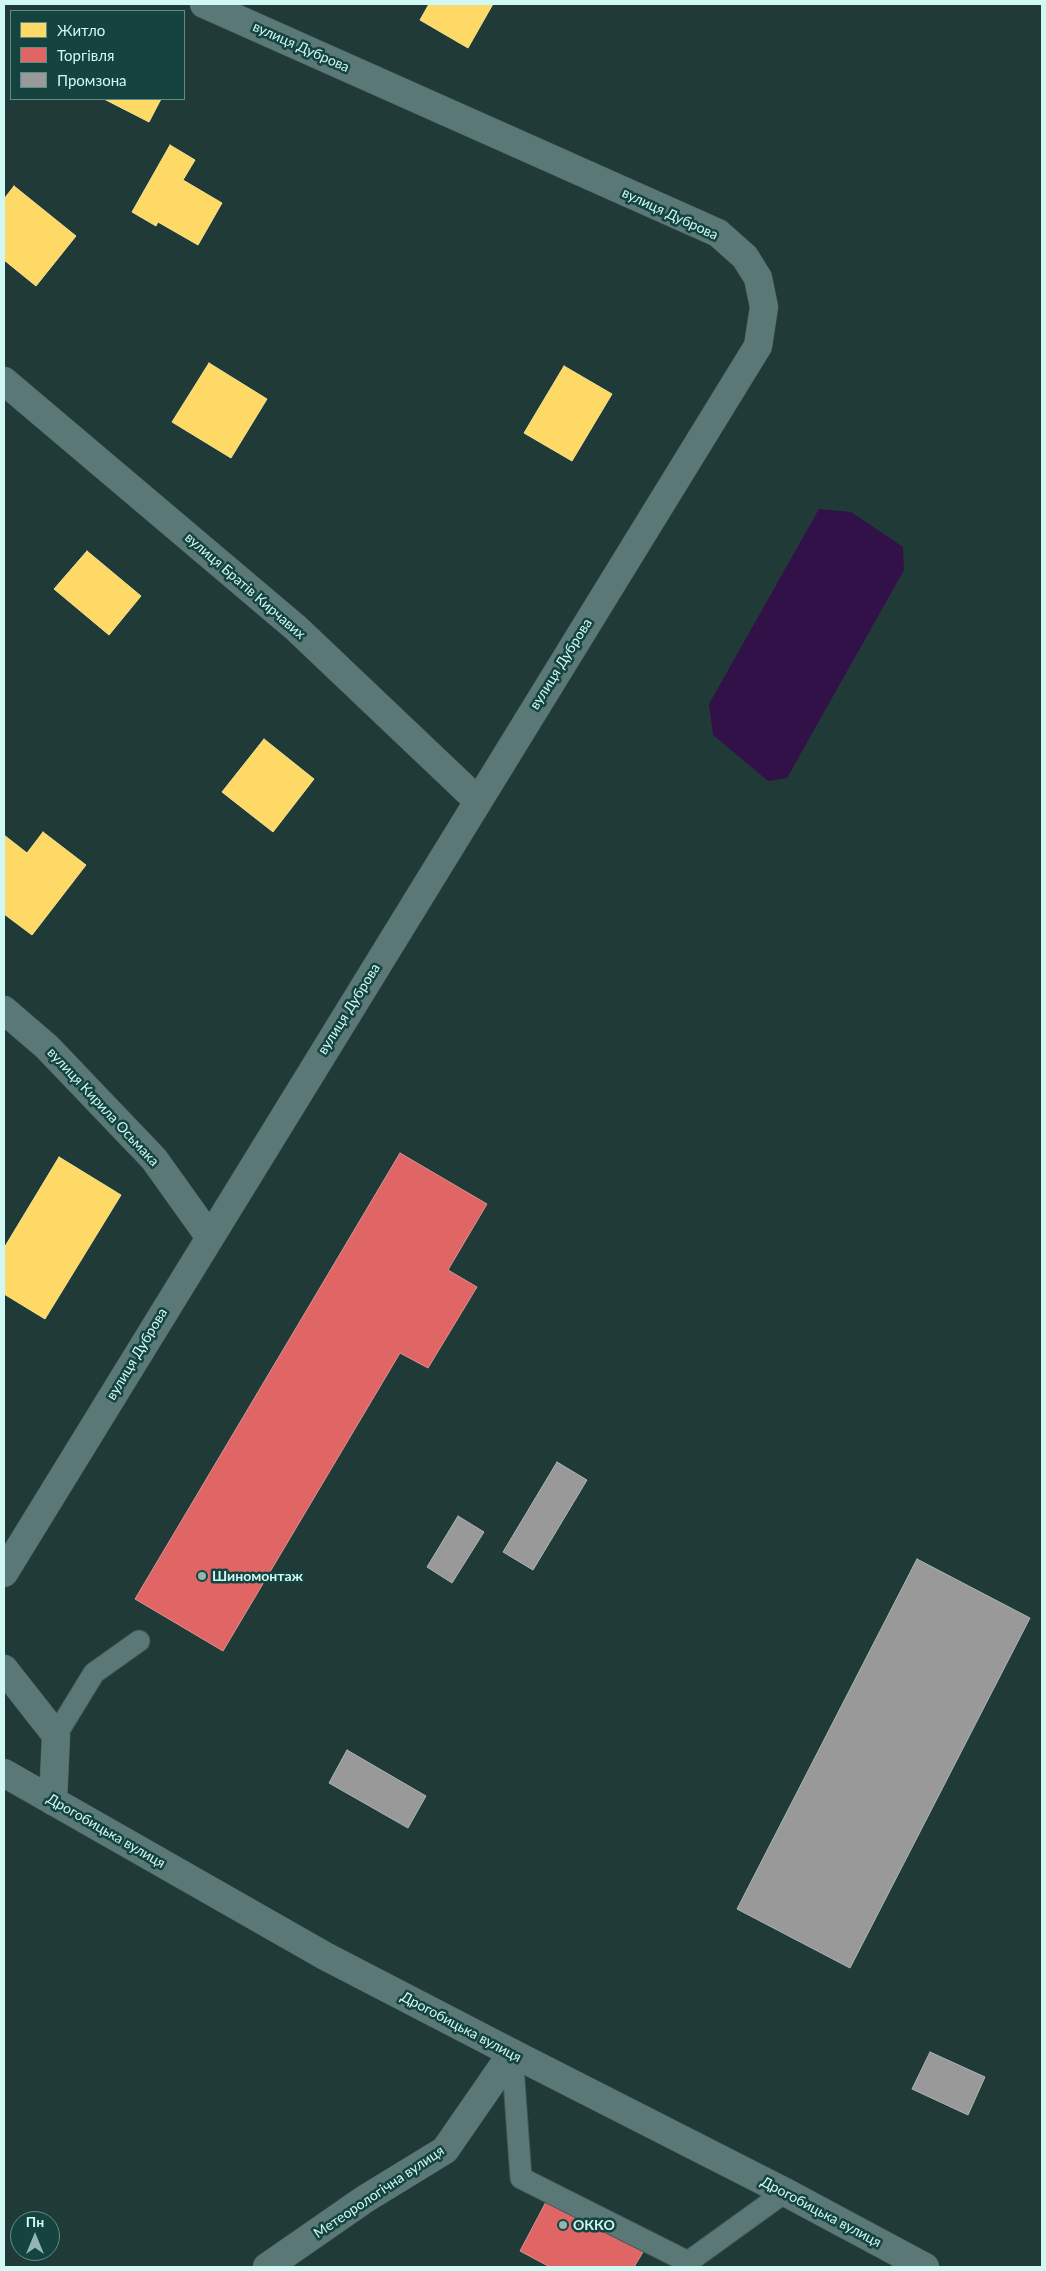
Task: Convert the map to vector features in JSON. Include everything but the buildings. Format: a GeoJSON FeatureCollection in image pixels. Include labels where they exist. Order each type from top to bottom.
{"type":"FeatureCollection","features":[{"type":"Feature","properties":{"kind":"street","name":"вулиця Дуброва"},"geometry":{"type":"LineString","coordinates":[[4,1573],[209,1236],[758,346],[764,307],[758,278],[745,257],[718,233],[204,4]]}},
{"type":"Feature","properties":{"kind":"street","name":"вулиця Братів Кирчавих"},"geometry":{"type":"LineString","coordinates":[[4,381],[296,628],[477,800]]}},
{"type":"Feature","properties":{"kind":"street","name":"вулиця Кирила Осьмака"},"geometry":{"type":"LineString","coordinates":[[4,1010],[47,1047],[154,1158],[209,1236]]}},
{"type":"Feature","properties":{"kind":"street"},"geometry":{"type":"LineString","coordinates":[[4,1669],[56,1735],[53,1801]]}},
{"type":"Feature","properties":{"kind":"street","name":"Дрогобицька вулиця"},"geometry":{"type":"LineString","coordinates":[[4,1773],[325,1956],[512,2054],[785,2192],[925,2267]]}},
{"type":"Feature","properties":{"kind":"street","name":"Метеорологічна вулиця"},"geometry":{"type":"LineString","coordinates":[[267,2267],[365,2199],[445,2150],[512,2054]]}},
{"type":"Feature","properties":{"kind":"lane"},"geometry":{"type":"LineString","coordinates":[[56,1735],[94,1673],[139,1641]]}},
{"type":"Feature","properties":{"kind":"lane"},"geometry":{"type":"LineString","coordinates":[[512,2054],[521,2178],[688,2262],[785,2192]]}},
{"type":"Feature","properties":{"kind":"shaded area"},"geometry":{"type":"Polygon","coordinates":[[[819,509],[851,512],[903,547],[904,570],[787,778],[768,781],[713,735],[709,704],[819,509]]]}},
{"type":"Feature","properties":{"kind":"place","name":"Шиномонтаж"},"geometry":{"type":"Point","coordinates":[202,1576]}},
{"type":"Feature","properties":{"kind":"place","name":"ОККО"},"geometry":{"type":"Point","coordinates":[563,2225]}}]}
